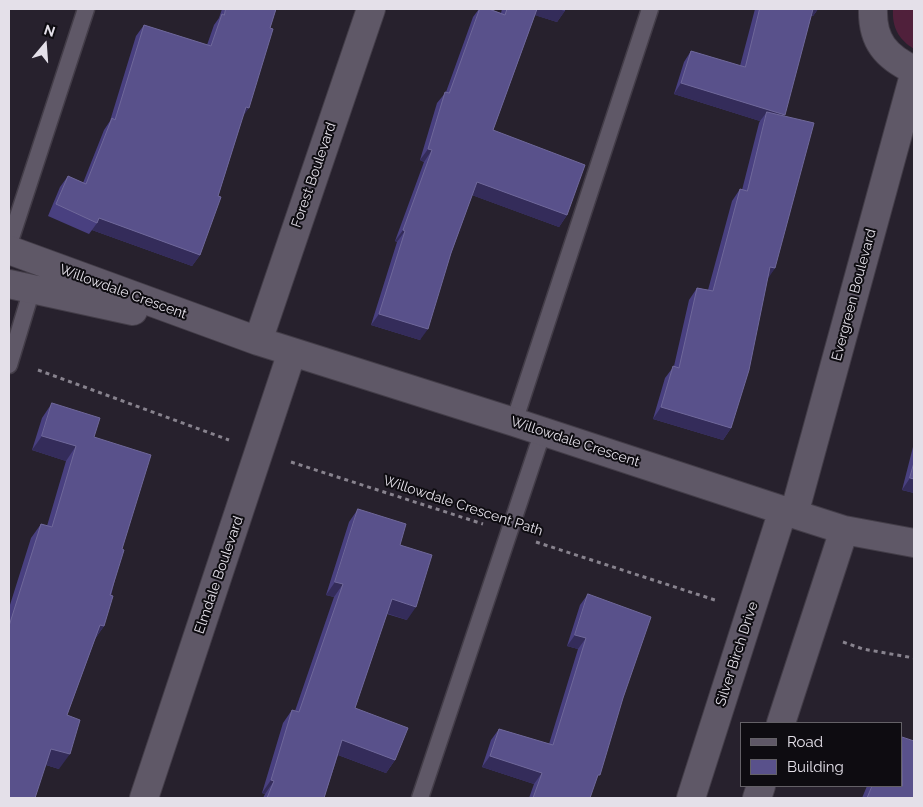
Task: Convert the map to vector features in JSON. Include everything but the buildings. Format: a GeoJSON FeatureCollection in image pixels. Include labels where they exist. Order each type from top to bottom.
{"type":"FeatureCollection","features":[{"type":"Feature","properties":{"kind":"street","name":"Forest Boulevard"},"geometry":{"type":"LineString","coordinates":[[247,337],[371,9]]}},
{"type":"Feature","properties":{"kind":"street"},"geometry":{"type":"LineString","coordinates":[[873,9],[872,22],[877,39],[886,53],[900,64],[914,70]]}},
{"type":"Feature","properties":{"kind":"street","name":"Evergreen Boulevard"},"geometry":{"type":"LineString","coordinates":[[788,512],[914,76]]}},
{"type":"Feature","properties":{"kind":"street","name":"Willowdale Crescent"},"geometry":{"type":"LineString","coordinates":[[9,250],[292,352],[542,431],[844,530],[914,543]]}},
{"type":"Feature","properties":{"kind":"street","name":"Willowdale Crescent"},"geometry":{"type":"LineString","coordinates":[[20,287],[247,337]]}},
{"type":"Feature","properties":{"kind":"street","name":"Elmdale Boulevard"},"geometry":{"type":"LineString","coordinates":[[144,798],[292,352]]}},
{"type":"Feature","properties":{"kind":"street","name":"Silver Birch Drive"},"geometry":{"type":"LineString","coordinates":[[692,798],[751,612],[788,512]]}},
{"type":"Feature","properties":{"kind":"street"},"geometry":{"type":"LineString","coordinates":[[782,722],[844,530]]}},
{"type":"Feature","properties":{"kind":"lane"},"geometry":{"type":"LineString","coordinates":[[9,244],[86,9]]}},
{"type":"Feature","properties":{"kind":"lane"},"geometry":{"type":"LineString","coordinates":[[514,422],[650,9]]}},
{"type":"Feature","properties":{"kind":"lane"},"geometry":{"type":"LineString","coordinates":[[10,363],[20,287]]}},
{"type":"Feature","properties":{"kind":"lane"},"geometry":{"type":"LineString","coordinates":[[420,798],[542,431]]}},
{"type":"Feature","properties":{"kind":"path","name":"Willowdale Crescent Path"},"geometry":{"type":"LineString","coordinates":[[10,363],[260,452],[751,612]]}},
{"type":"Feature","properties":{"kind":"path"},"geometry":{"type":"LineString","coordinates":[[811,632],[863,649],[914,658]]}},
{"type":"Feature","properties":{"kind":"shaded area"},"geometry":{"type":"Polygon","coordinates":[[[893,9],[914,9],[914,49],[897,32],[893,9]]]}}]}
